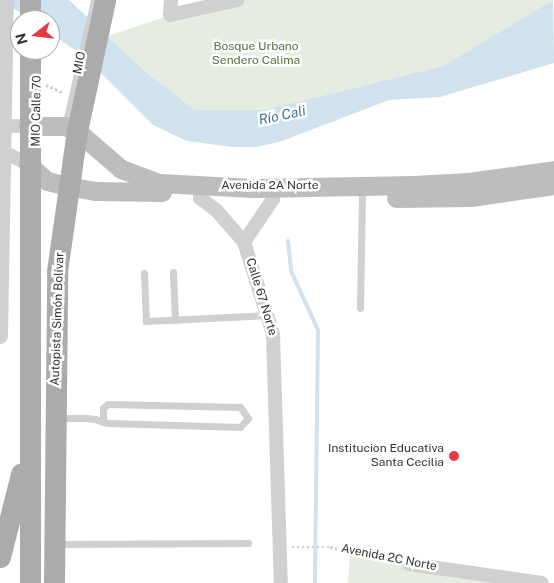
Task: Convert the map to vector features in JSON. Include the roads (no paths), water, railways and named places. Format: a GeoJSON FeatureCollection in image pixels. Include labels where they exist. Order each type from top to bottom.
{"type":"FeatureCollection","features":[{"type":"Feature","properties":{"kind":"main road","name":"Autopista Simón Bolívar"},"geometry":{"type":"LineString","coordinates":[[54,583],[57,271],[67,186],[70,129],[105,0]]}},
{"type":"Feature","properties":{"kind":"main road"},"geometry":{"type":"LineString","coordinates":[[30,583],[29,444],[34,79],[31,60]]}},
{"type":"Feature","properties":{"kind":"main road"},"geometry":{"type":"LineString","coordinates":[[33,125],[70,129]]}},
{"type":"Feature","properties":{"kind":"main road","name":"Avenida 2A Norte"},"geometry":{"type":"LineString","coordinates":[[70,129],[120,169],[140,178],[200,191]]}},
{"type":"Feature","properties":{"kind":"main road","name":"Avenida 2A Norte"},"geometry":{"type":"LineString","coordinates":[[32,168],[47,181],[95,191],[362,192],[472,197],[554,186]]}},
{"type":"Feature","properties":{"kind":"main road","name":"Avenida 2A Norte"},"geometry":{"type":"LineString","coordinates":[[362,192],[468,182],[554,170]]}},
{"type":"Feature","properties":{"kind":"main road"},"geometry":{"type":"LineString","coordinates":[[0,557],[29,444]]}},
{"type":"Feature","properties":{"kind":"street"},"geometry":{"type":"LineString","coordinates":[[0,336],[2,126],[6,0]]}},
{"type":"Feature","properties":{"kind":"street"},"geometry":{"type":"LineString","coordinates":[[171,0],[170,15],[237,0]]}},
{"type":"Feature","properties":{"kind":"street"},"geometry":{"type":"LineString","coordinates":[[2,126],[33,125]]}},
{"type":"Feature","properties":{"kind":"street","name":"Avenida 2A Norte"},"geometry":{"type":"LineString","coordinates":[[2,150],[32,168]]}},
{"type":"Feature","properties":{"kind":"street","name":"Calle 67 Norte"},"geometry":{"type":"LineString","coordinates":[[200,191],[244,242],[269,314],[276,352],[281,583]]}},
{"type":"Feature","properties":{"kind":"street","name":"Calle 67 Norte"},"geometry":{"type":"LineString","coordinates":[[244,242],[273,193]]}},
{"type":"Feature","properties":{"kind":"street","name":"Avenida 2C Norte"},"geometry":{"type":"LineString","coordinates":[[408,564],[542,583]]}},
{"type":"Feature","properties":{"kind":"lane","name":"MIO"},"geometry":{"type":"LineString","coordinates":[[78,100],[94,0]]}},
{"type":"Feature","properties":{"kind":"lane","name":"MIO Calle 70"},"geometry":{"type":"LineString","coordinates":[[34,79],[37,60]]}},
{"type":"Feature","properties":{"kind":"lane"},"geometry":{"type":"LineString","coordinates":[[360,308],[362,192]]}},
{"type":"Feature","properties":{"kind":"lane"},"geometry":{"type":"LineString","coordinates":[[172,272],[175,320]]}},
{"type":"Feature","properties":{"kind":"lane"},"geometry":{"type":"LineString","coordinates":[[144,273],[146,321],[269,314]]}},
{"type":"Feature","properties":{"kind":"lane"},"geometry":{"type":"LineString","coordinates":[[56,418],[103,422],[240,428],[248,418],[240,406],[108,404],[102,408],[103,422]]}},
{"type":"Feature","properties":{"kind":"lane"},"geometry":{"type":"LineString","coordinates":[[54,544],[248,543]]}},
{"type":"Feature","properties":{"kind":"water","name":"Río Cali"},"geometry":{"type":"Polygon","coordinates":[[[0,0],[69,0],[146,72],[195,110],[264,110],[443,66],[553,0],[554,63],[440,97],[389,100],[282,141],[257,147],[232,147],[187,141],[153,125],[85,57],[60,40],[60,10],[16,10],[0,5],[0,0]]]}},
{"type":"Feature","properties":{"kind":"waterway"},"geometry":{"type":"LineString","coordinates":[[288,241],[291,271],[318,330],[315,583]]}},
{"type":"Feature","properties":{"kind":"place","name":"Institucion Educativa Santa Cecilia"},"geometry":{"type":"Point","coordinates":[454,456]}},
{"type":"Feature","properties":{"kind":"park label","name":"Bosque Urbano Sendero Calima"},"geometry":{"type":"Point","coordinates":[256,54]}}]}
